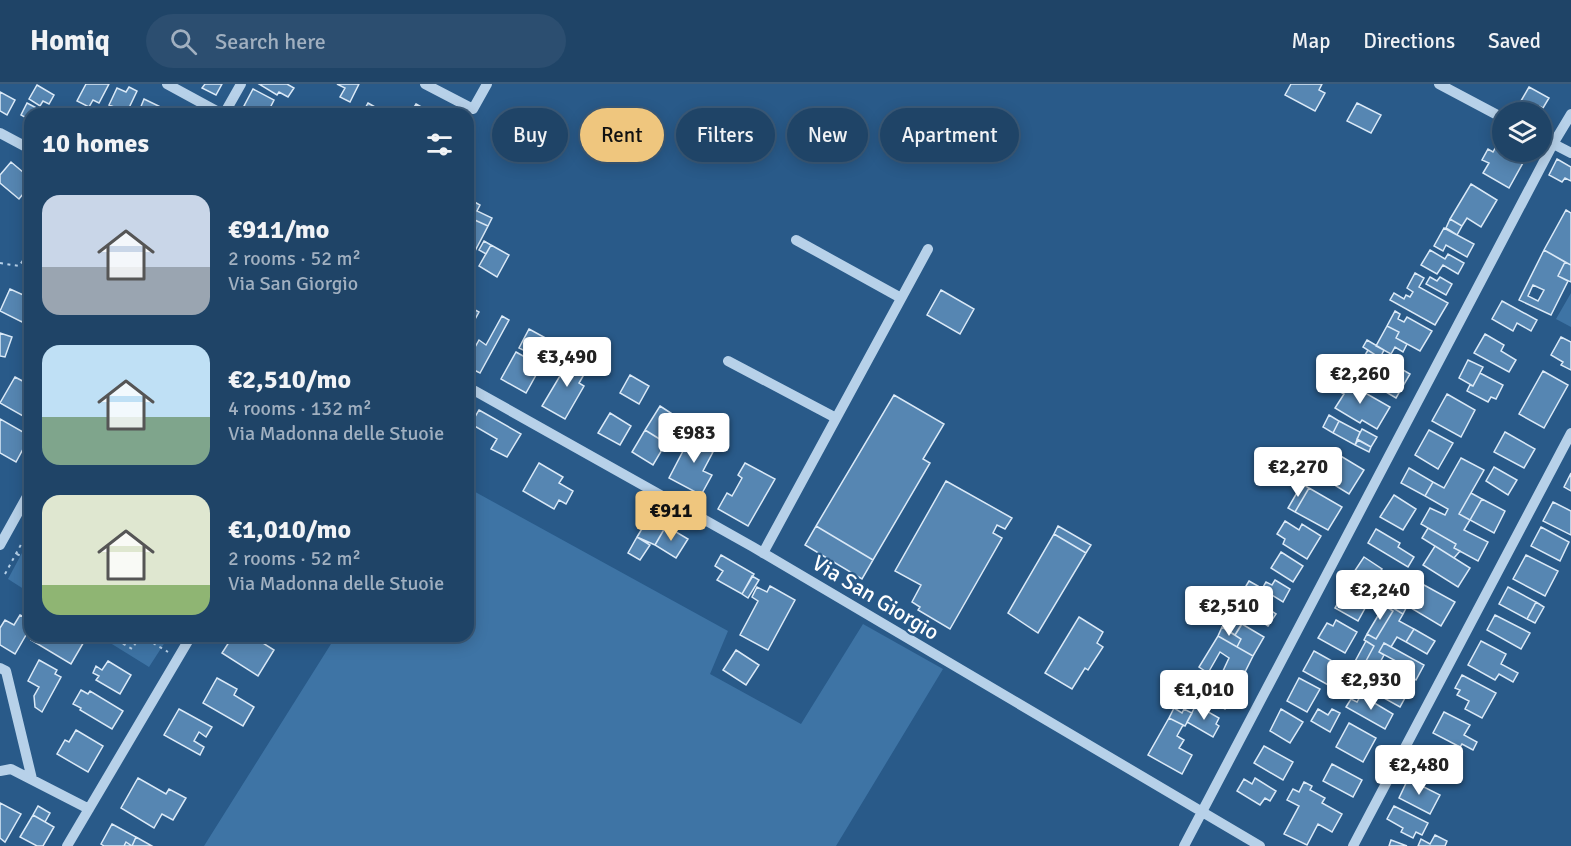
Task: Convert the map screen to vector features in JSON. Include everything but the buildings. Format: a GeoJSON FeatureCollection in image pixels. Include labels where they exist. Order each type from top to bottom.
{"type":"FeatureCollection","features":[{"type":"Feature","properties":{"kind":"street"},"geometry":{"type":"LineString","coordinates":[[167,84],[212,108]]}},
{"type":"Feature","properties":{"kind":"street"},"geometry":{"type":"LineString","coordinates":[[227,108],[241,84]]}},
{"type":"Feature","properties":{"kind":"street"},"geometry":{"type":"LineString","coordinates":[[425,84],[471,108]]}},
{"type":"Feature","properties":{"kind":"street"},"geometry":{"type":"LineString","coordinates":[[474,108],[487,84]]}},
{"type":"Feature","properties":{"kind":"street"},"geometry":{"type":"LineString","coordinates":[[1439,84],[1492,112]]}},
{"type":"Feature","properties":{"kind":"street"},"geometry":{"type":"LineString","coordinates":[[1184,846],[1553,144],[1571,114]]}},
{"type":"Feature","properties":{"kind":"street"},"geometry":{"type":"LineString","coordinates":[[0,133],[24,146]]}},
{"type":"Feature","properties":{"kind":"street"},"geometry":{"type":"LineString","coordinates":[[1553,144],[1571,153]]}},
{"type":"Feature","properties":{"kind":"street"},"geometry":{"type":"LineString","coordinates":[[796,240],[901,298]]}},
{"type":"Feature","properties":{"kind":"street"},"geometry":{"type":"LineString","coordinates":[[763,553],[928,249]]}},
{"type":"Feature","properties":{"kind":"street"},"geometry":{"type":"LineString","coordinates":[[728,361],[836,418]]}},
{"type":"Feature","properties":{"kind":"street","name":"Via San Giorgio"},"geometry":{"type":"LineString","coordinates":[[474,390],[652,488],[1260,846]]}},
{"type":"Feature","properties":{"kind":"street"},"geometry":{"type":"LineString","coordinates":[[1353,846],[1571,433]]}},
{"type":"Feature","properties":{"kind":"street"},"geometry":{"type":"LineString","coordinates":[[0,545],[24,502]]}},
{"type":"Feature","properties":{"kind":"street"},"geometry":{"type":"LineString","coordinates":[[67,846],[187,642]]}},
{"type":"Feature","properties":{"kind":"street"},"geometry":{"type":"LineString","coordinates":[[0,668],[6,671],[32,779]]}},
{"type":"Feature","properties":{"kind":"street"},"geometry":{"type":"LineString","coordinates":[[0,771],[11,769],[89,809]]}},
{"type":"Feature","properties":{"kind":"path"},"geometry":{"type":"LineString","coordinates":[[0,263],[19,266],[24,259]]}},
{"type":"Feature","properties":{"kind":"path"},"geometry":{"type":"LineString","coordinates":[[5,574],[24,539]]}},
{"type":"Feature","properties":{"kind":"path"},"geometry":{"type":"LineString","coordinates":[[16,553],[24,558]]}},
{"type":"Feature","properties":{"kind":"path"},"geometry":{"type":"LineString","coordinates":[[119,642],[132,650],[137,642]]}},
{"type":"Feature","properties":{"kind":"path"},"geometry":{"type":"LineString","coordinates":[[153,643],[178,658]]}},
{"type":"Feature","properties":{"kind":"shaded area"},"geometry":{"type":"Polygon","coordinates":[[[1571,293],[1571,327],[1556,319],[1571,293]]]}},
{"type":"Feature","properties":{"kind":"shaded area"},"geometry":{"type":"Polygon","coordinates":[[[474,491],[728,631],[710,674],[801,724],[863,624],[943,669],[836,846],[204,846],[332,642],[474,642],[474,491]]]}},
{"type":"Feature","properties":{"kind":"shaded area"},"geometry":{"type":"Polygon","coordinates":[[[24,549],[24,589],[8,579],[24,549]]]}},
{"type":"Feature","properties":{"kind":"shaded area"},"geometry":{"type":"Polygon","coordinates":[[[109,642],[165,642],[149,667],[109,642]]]}}]}
